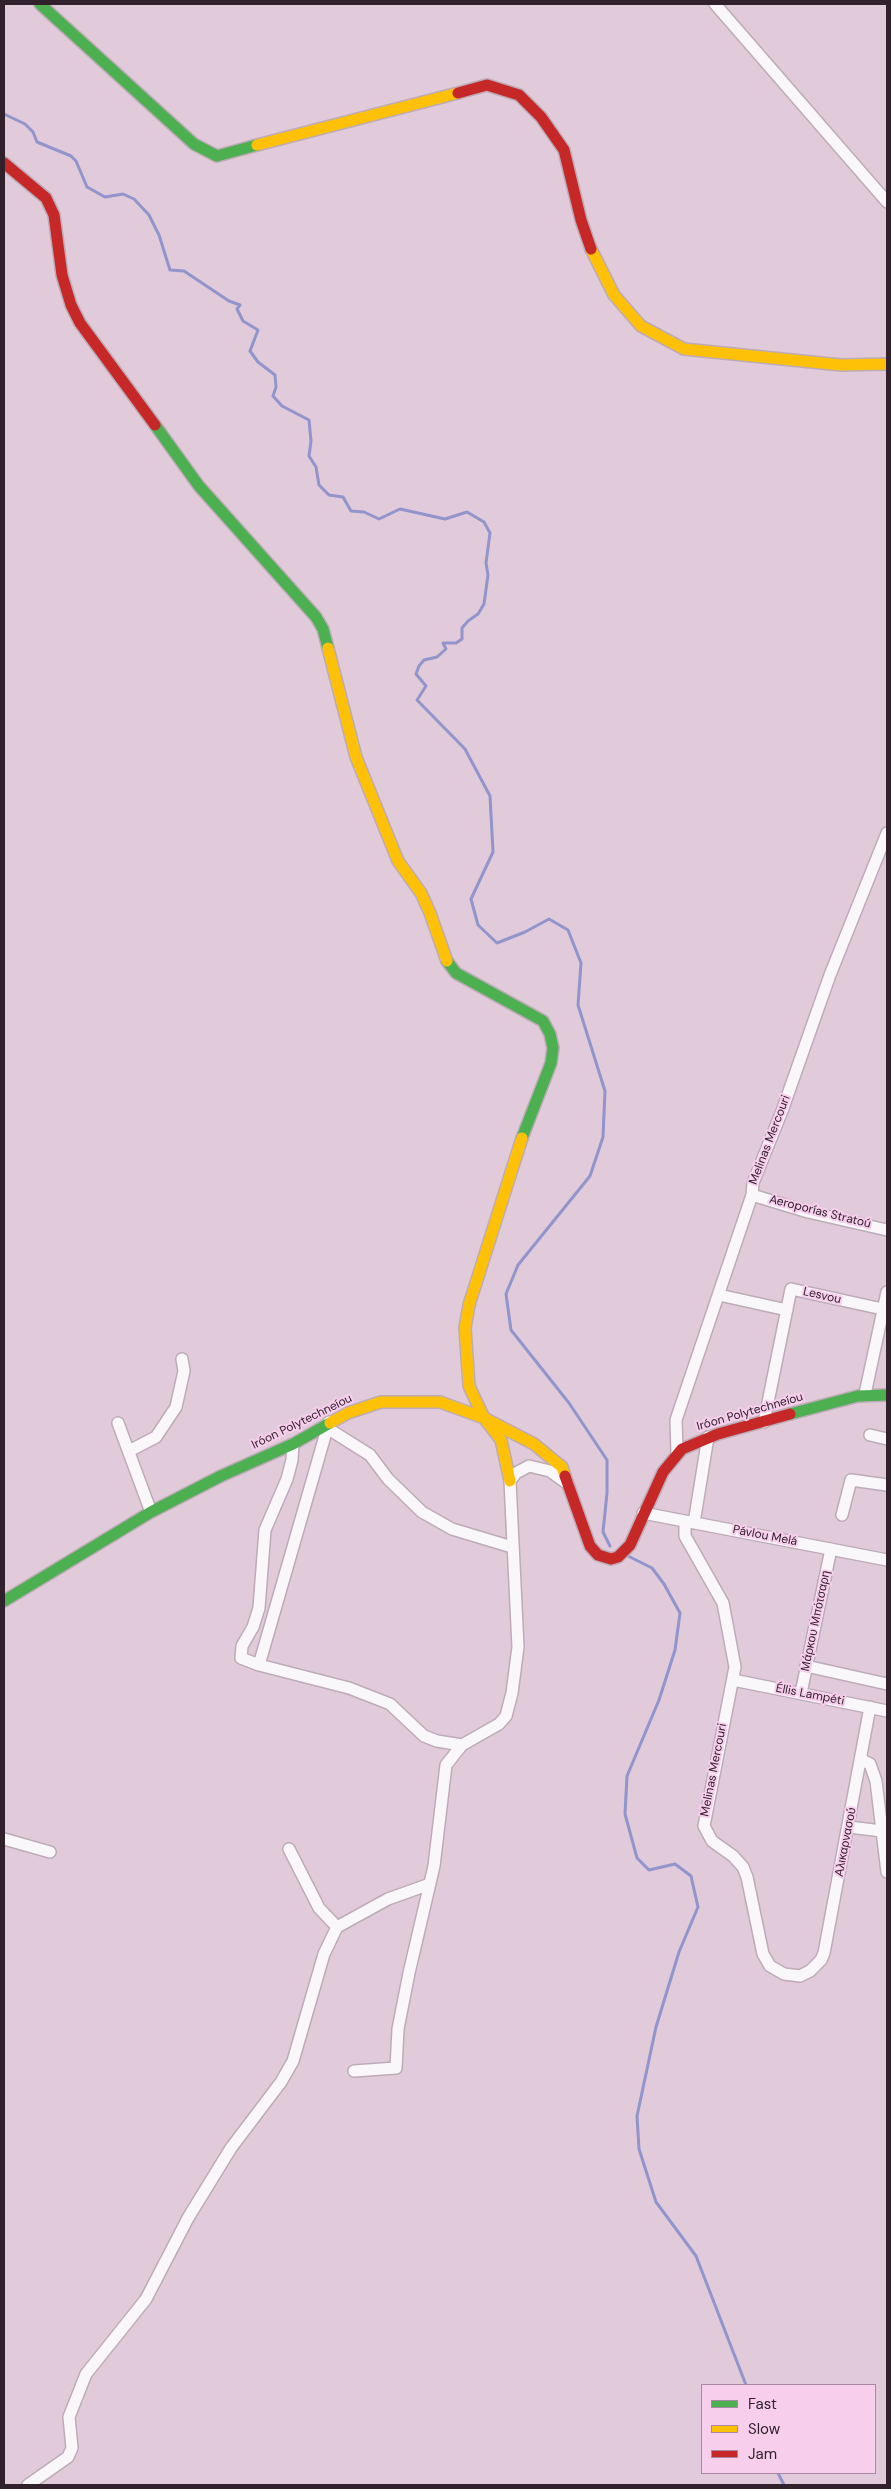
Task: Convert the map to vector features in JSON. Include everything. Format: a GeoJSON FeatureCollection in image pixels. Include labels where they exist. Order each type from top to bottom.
{"type":"FeatureCollection","features":[{"type":"Feature","properties":{"kind":"street"},"geometry":{"type":"LineString","coordinates":[[40,4],[194,144],[217,156],[487,85],[519,95],[541,117],[564,150],[581,220],[594,260],[614,295],[641,326],[684,348],[841,365],[887,364]]}},
{"type":"Feature","properties":{"kind":"street"},"geometry":{"type":"LineString","coordinates":[[715,4],[887,202]]}},
{"type":"Feature","properties":{"kind":"street"},"geometry":{"type":"LineString","coordinates":[[4,163],[34,185],[46,198],[54,215],[62,275],[71,306],[80,323],[199,486],[316,617],[323,629],[356,757],[398,861],[421,893],[430,913],[448,964],[456,973],[543,1021],[550,1034],[553,1048],[551,1063],[513,1160],[469,1305],[465,1328],[469,1386],[484,1418],[501,1440],[510,1480],[518,1647],[512,1693],[506,1716],[499,1724],[462,1744],[446,1765],[430,1884],[409,1972],[398,2029],[396,2068],[354,2071]]}},
{"type":"Feature","properties":{"kind":"street","name":"Melinas Mercouri"},"geometry":{"type":"LineString","coordinates":[[677,1453],[676,1420],[752,1194],[753,1182],[782,1111],[830,976],[887,833]]}},
{"type":"Feature","properties":{"kind":"street","name":"Aeroporías Stratoú"},"geometry":{"type":"LineString","coordinates":[[752,1194],[808,1212],[887,1230]]}},
{"type":"Feature","properties":{"kind":"street","name":"Lesvou"},"geometry":{"type":"LineString","coordinates":[[718,1295],[787,1310],[791,1289],[885,1310]]}},
{"type":"Feature","properties":{"kind":"street"},"geometry":{"type":"LineString","coordinates":[[865,1394],[885,1310],[887,1292]]}},
{"type":"Feature","properties":{"kind":"street"},"geometry":{"type":"LineString","coordinates":[[764,1422],[787,1310]]}},
{"type":"Feature","properties":{"kind":"street"},"geometry":{"type":"LineString","coordinates":[[129,1451],[156,1437],[176,1408],[184,1372],[182,1359]]}},
{"type":"Feature","properties":{"kind":"street","name":"Iróon Polytechneíou"},"geometry":{"type":"LineString","coordinates":[[4,1601],[151,1512],[221,1476],[293,1444],[348,1413],[381,1402],[411,1400],[440,1402],[484,1418],[534,1444],[562,1467],[587,1540],[595,1553],[601,1557],[614,1559],[622,1555],[630,1546],[643,1513],[663,1472],[677,1453],[687,1446],[708,1437],[865,1394],[887,1395]]}},
{"type":"Feature","properties":{"kind":"street"},"geometry":{"type":"LineString","coordinates":[[118,1423],[151,1512]]}},
{"type":"Feature","properties":{"kind":"street"},"geometry":{"type":"LineString","coordinates":[[259,1665],[325,1426],[370,1455],[388,1479],[422,1512],[452,1529],[512,1547]]}},
{"type":"Feature","properties":{"kind":"street"},"geometry":{"type":"LineString","coordinates":[[870,1435],[887,1438]]}},
{"type":"Feature","properties":{"kind":"street","name":"Melinas Mercouri"},"geometry":{"type":"LineString","coordinates":[[708,1437],[686,1536],[723,1603],[734,1661],[733,1680],[704,1826],[712,1841],[737,1860],[745,1872],[766,1962],[784,1974],[800,1976],[810,1971]]}},
{"type":"Feature","properties":{"kind":"street"},"geometry":{"type":"LineString","coordinates":[[293,1444],[292,1460],[287,1480],[265,1530],[261,1595],[257,1619],[240,1652],[241,1658],[259,1665],[349,1688],[390,1704],[424,1736],[437,1741],[462,1744]]}},
{"type":"Feature","properties":{"kind":"street"},"geometry":{"type":"LineString","coordinates":[[510,1480],[516,1473],[529,1466],[550,1471],[568,1484]]}},
{"type":"Feature","properties":{"kind":"street"},"geometry":{"type":"LineString","coordinates":[[842,1515],[851,1480],[887,1486]]}},
{"type":"Feature","properties":{"kind":"street","name":"Pávlou Melá"},"geometry":{"type":"LineString","coordinates":[[643,1513],[887,1560]]}},
{"type":"Feature","properties":{"kind":"street","name":"Μάρκου Μπότσαρη"},"geometry":{"type":"LineString","coordinates":[[801,1693],[831,1549]]}},
{"type":"Feature","properties":{"kind":"street"},"geometry":{"type":"LineString","coordinates":[[806,1666],[887,1684]]}},
{"type":"Feature","properties":{"kind":"street","name":"Éllis Lampéti"},"geometry":{"type":"LineString","coordinates":[[733,1680],[887,1711]]}},
{"type":"Feature","properties":{"kind":"street","name":"Αλικαρνασού"},"geometry":{"type":"LineString","coordinates":[[810,1971],[821,1960],[824,1952],[862,1760],[870,1708]]}},
{"type":"Feature","properties":{"kind":"street"},"geometry":{"type":"LineString","coordinates":[[862,1760],[870,1764],[874,1773],[887,1872]]}},
{"type":"Feature","properties":{"kind":"street"},"geometry":{"type":"LineString","coordinates":[[849,1827],[882,1830]]}},
{"type":"Feature","properties":{"kind":"street"},"geometry":{"type":"LineString","coordinates":[[4,1838],[50,1852]]}},
{"type":"Feature","properties":{"kind":"street"},"geometry":{"type":"LineString","coordinates":[[289,1849],[302,1877],[320,1908],[337,1927]]}},
{"type":"Feature","properties":{"kind":"street"},"geometry":{"type":"LineString","coordinates":[[28,2485],[68,2457],[72,2448],[69,2417],[86,2374],[146,2299],[188,2218],[231,2148],[282,2082],[293,2061],[324,1954],[337,1927],[388,1899],[430,1884]]}},
{"type":"Feature","properties":{"kind":"waterway"},"geometry":{"type":"LineString","coordinates":[[4,114],[25,124],[33,132],[37,142],[71,156],[76,161],[87,187],[105,197],[123,194],[134,199],[149,215],[159,235],[170,270],[184,271],[229,301],[240,305],[237,309],[243,321],[258,330],[250,351],[258,362],[275,375],[276,387],[273,396],[282,406],[309,420],[311,441],[309,456],[316,467],[319,485],[329,495],[343,497],[351,511],[364,512],[379,519],[400,509],[445,519],[467,512],[484,522],[490,533],[486,563],[488,575],[484,604],[478,614],[462,628],[462,639],[456,643],[443,643],[446,649],[437,657],[424,660],[419,666],[416,674],[426,686],[417,700],[465,749],[490,796],[493,852],[471,899],[478,925],[497,943],[525,932],[549,919],[568,930],[581,963],[578,1005],[605,1091],[603,1137],[590,1176],[518,1265],[506,1294],[511,1330],[569,1403],[607,1460],[607,1493],[603,1532],[610,1546]]}},
{"type":"Feature","properties":{"kind":"waterway"},"geometry":{"type":"LineString","coordinates":[[628,1556],[652,1568],[664,1584],[680,1613],[675,1650],[659,1700],[627,1776],[625,1814],[637,1858],[649,1870],[675,1864],[691,1876],[698,1907],[679,1952],[656,2027],[637,2116],[639,2149],[656,2202],[696,2256],[746,2384]]}},
{"type":"Feature","properties":{"kind":"waterway"},"geometry":{"type":"LineString","coordinates":[[778,2474],[784,2485]]}},
{"type":"Feature","properties":{"kind":"traffic: fast"},"geometry":{"type":"LineString","coordinates":[[40,4],[194,144],[217,156],[257,145]]}},
{"type":"Feature","properties":{"kind":"traffic: fast"},"geometry":{"type":"LineString","coordinates":[[155,425],[199,486],[316,617],[323,629],[328,648]]}},
{"type":"Feature","properties":{"kind":"traffic: fast"},"geometry":{"type":"LineString","coordinates":[[447,961],[456,973],[543,1021],[550,1034],[553,1048],[551,1063],[522,1138]]}},
{"type":"Feature","properties":{"kind":"traffic: fast"},"geometry":{"type":"LineString","coordinates":[[790,1414],[858,1396],[887,1395]]}},
{"type":"Feature","properties":{"kind":"traffic: fast"},"geometry":{"type":"LineString","coordinates":[[4,1601],[151,1512],[221,1476],[293,1444],[330,1423]]}},
{"type":"Feature","properties":{"kind":"traffic: slow"},"geometry":{"type":"LineString","coordinates":[[257,145],[458,93]]}},
{"type":"Feature","properties":{"kind":"traffic: slow"},"geometry":{"type":"LineString","coordinates":[[591,249],[614,295],[641,326],[684,349],[841,365],[887,364]]}},
{"type":"Feature","properties":{"kind":"traffic: slow"},"geometry":{"type":"LineString","coordinates":[[328,648],[356,757],[398,861],[421,893],[430,913],[447,961]]}},
{"type":"Feature","properties":{"kind":"traffic: slow"},"geometry":{"type":"LineString","coordinates":[[510,1481],[501,1440],[484,1418],[469,1386],[465,1328],[469,1305],[522,1138]]}},
{"type":"Feature","properties":{"kind":"traffic: slow"},"geometry":{"type":"LineString","coordinates":[[330,1423],[348,1413],[381,1402],[440,1402],[484,1418],[534,1444],[562,1467],[565,1476]]}},
{"type":"Feature","properties":{"kind":"traffic: jam"},"geometry":{"type":"LineString","coordinates":[[458,93],[487,85],[519,95],[541,117],[564,150],[581,220],[591,249]]}},
{"type":"Feature","properties":{"kind":"traffic: jam"},"geometry":{"type":"LineString","coordinates":[[4,163],[46,198],[54,215],[62,275],[71,305],[80,323],[155,425]]}},
{"type":"Feature","properties":{"kind":"traffic: jam"},"geometry":{"type":"LineString","coordinates":[[565,1476],[590,1546],[598,1555],[611,1559],[618,1557],[630,1545],[663,1472],[682,1449],[718,1434],[790,1414]]}}]}
